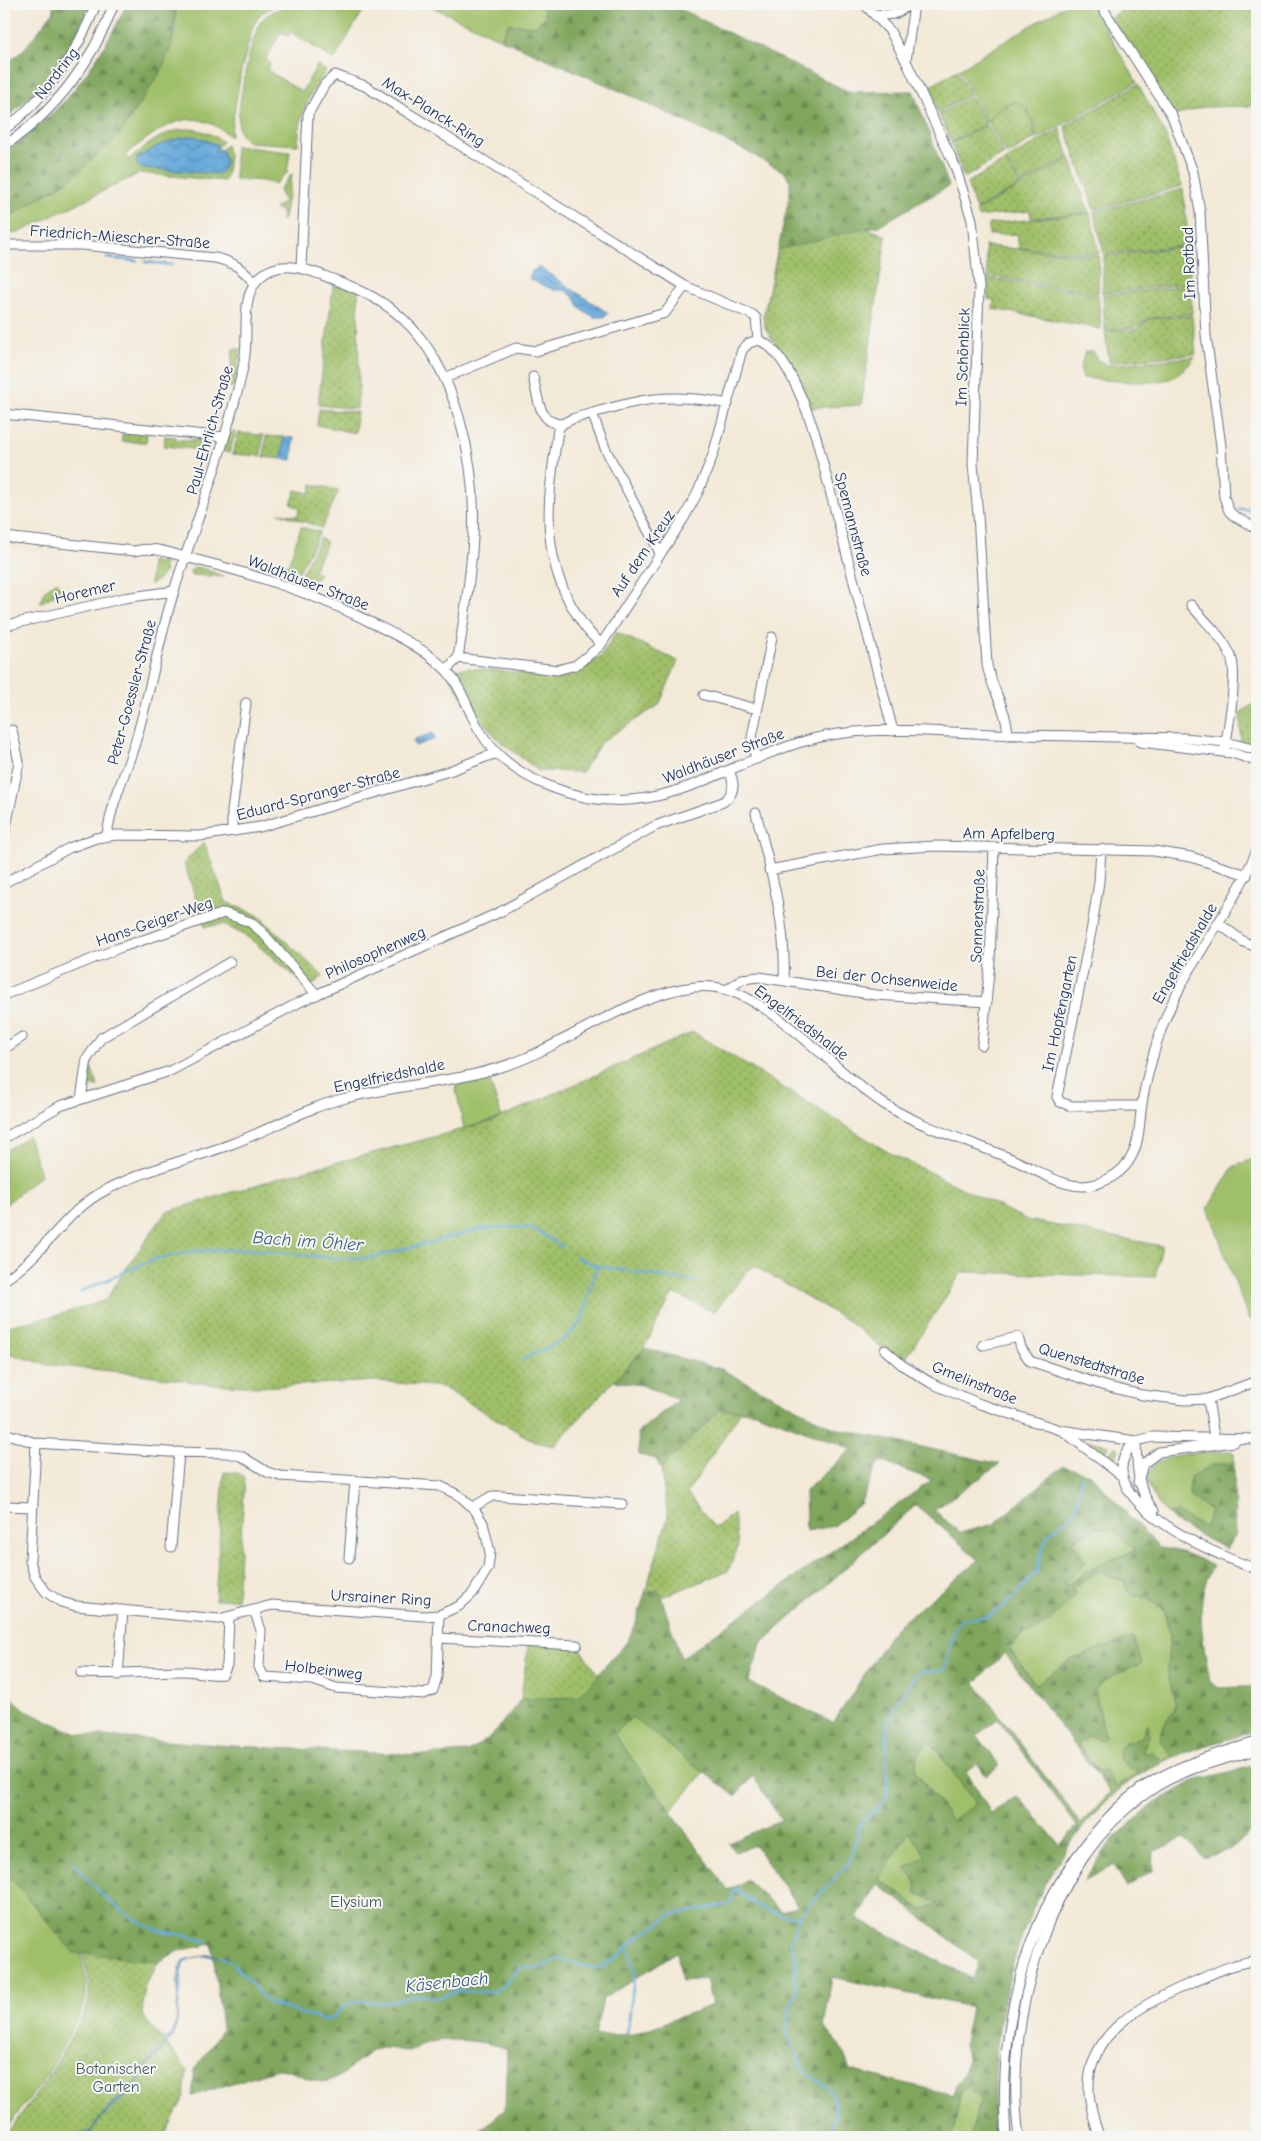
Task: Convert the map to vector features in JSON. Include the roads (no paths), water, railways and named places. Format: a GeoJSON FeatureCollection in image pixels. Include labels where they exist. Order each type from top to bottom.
{"type":"FeatureCollection","features":[{"type":"Feature","properties":{"kind":"street","name":"Nordring"},"geometry":{"type":"LineString","coordinates":[[4,130],[38,99],[64,67],[83,35],[96,4]]}},
{"type":"Feature","properties":{"kind":"street","name":"Nordring"},"geometry":{"type":"LineString","coordinates":[[4,146],[37,119],[74,78],[104,29],[114,4]]}},
{"type":"Feature","properties":{"kind":"street","name":"Im Schönblick"},"geometry":{"type":"LineString","coordinates":[[864,4],[890,31],[906,61],[955,166],[972,220],[979,287],[973,464],[978,514],[986,651],[990,679],[1006,715],[1008,735]]}},
{"type":"Feature","properties":{"kind":"street"},"geometry":{"type":"LineString","coordinates":[[875,14],[895,14],[902,11],[908,4]]}},
{"type":"Feature","properties":{"kind":"street"},"geometry":{"type":"LineString","coordinates":[[906,61],[914,4]]}},
{"type":"Feature","properties":{"kind":"street","name":"Im Rotbad"},"geometry":{"type":"LineString","coordinates":[[1100,4],[1172,116],[1193,172],[1200,208],[1206,335],[1221,446],[1224,497],[1229,511],[1234,516],[1257,529]]}},
{"type":"Feature","properties":{"kind":"street","name":"Max-Planck-Ring"},"geometry":{"type":"LineString","coordinates":[[301,268],[308,114],[325,84],[335,75],[365,86],[685,286],[753,315],[756,318],[758,340]]}},
{"type":"Feature","properties":{"kind":"street","name":"Friedrich-Miescher-Straße"},"geometry":{"type":"LineString","coordinates":[[4,246],[82,245],[215,258],[235,264],[244,270],[255,284]]}},
{"type":"Feature","properties":{"kind":"street"},"geometry":{"type":"LineString","coordinates":[[255,284],[265,274],[280,267],[301,268],[358,289],[398,314],[421,338],[445,378],[457,414],[467,456],[473,518],[472,557],[458,658],[446,670]]}},
{"type":"Feature","properties":{"kind":"street","name":"Paul-Ehrlich-Straße"},"geometry":{"type":"LineString","coordinates":[[186,557],[241,378],[246,352],[249,300],[255,284]]}},
{"type":"Feature","properties":{"kind":"street"},"geometry":{"type":"LineString","coordinates":[[445,378],[516,348],[536,351],[665,313],[685,286]]}},
{"type":"Feature","properties":{"kind":"street","name":"Auf dem Kreuz"},"geometry":{"type":"LineString","coordinates":[[458,658],[558,670],[576,665],[601,643],[684,518],[698,492],[713,455],[742,350],[749,343],[758,340]]}},
{"type":"Feature","properties":{"kind":"street","name":"Spemannstraße"},"geometry":{"type":"LineString","coordinates":[[758,340],[768,344],[779,358],[807,410],[893,731]]}},
{"type":"Feature","properties":{"kind":"street"},"geometry":{"type":"LineString","coordinates":[[533,377],[543,415],[554,424],[562,424],[626,403],[659,397],[692,397],[728,404]]}},
{"type":"Feature","properties":{"kind":"street"},"geometry":{"type":"LineString","coordinates":[[592,413],[604,448],[660,553]]}},
{"type":"Feature","properties":{"kind":"street"},"geometry":{"type":"LineString","coordinates":[[4,414],[224,438]]}},
{"type":"Feature","properties":{"kind":"street"},"geometry":{"type":"LineString","coordinates":[[562,424],[558,430],[549,492],[550,547],[559,583],[582,625],[590,635],[601,643]]}},
{"type":"Feature","properties":{"kind":"street","name":"Waldhäuser Straße"},"geometry":{"type":"LineString","coordinates":[[4,537],[134,551],[156,549],[261,576],[341,607],[418,648],[446,670],[461,692],[482,736],[496,753],[511,766],[541,783],[582,797],[622,802],[656,796],[693,785],[757,759],[823,736],[853,731],[1184,738],[1226,742],[1257,750]]}},
{"type":"Feature","properties":{"kind":"street","name":"Peter-Goessler-Straße"},"geometry":{"type":"LineString","coordinates":[[107,836],[111,812],[138,732],[174,591],[186,557]]}},
{"type":"Feature","properties":{"kind":"street","name":"Horemer"},"geometry":{"type":"LineString","coordinates":[[4,626],[135,596],[174,591]]}},
{"type":"Feature","properties":{"kind":"street"},"geometry":{"type":"LineString","coordinates":[[1191,605],[1222,643],[1232,660],[1232,678],[1224,752]]}},
{"type":"Feature","properties":{"kind":"street"},"geometry":{"type":"LineString","coordinates":[[757,759],[752,747],[752,737],[772,636]]}},
{"type":"Feature","properties":{"kind":"street"},"geometry":{"type":"LineString","coordinates":[[704,695],[757,709]]}},
{"type":"Feature","properties":{"kind":"street"},"geometry":{"type":"LineString","coordinates":[[232,832],[232,811],[246,703]]}},
{"type":"Feature","properties":{"kind":"street"},"geometry":{"type":"LineString","coordinates":[[4,836],[19,762],[12,730]]}},
{"type":"Feature","properties":{"kind":"street","name":"Waldhäuser Straße"},"geometry":{"type":"LineString","coordinates":[[1120,738],[1143,743],[1224,752],[1257,761]]}},
{"type":"Feature","properties":{"kind":"street","name":"Eduard-Spranger-Straße"},"geometry":{"type":"LineString","coordinates":[[4,884],[70,848],[107,836],[190,836],[232,832],[275,823],[470,765],[496,753]]}},
{"type":"Feature","properties":{"kind":"street","name":"Philosophenweg"},"geometry":{"type":"LineString","coordinates":[[4,1138],[49,1112],[81,1099],[154,1078],[170,1071],[317,994],[494,915],[655,826],[723,802],[728,798],[734,785],[729,771]]}},
{"type":"Feature","properties":{"kind":"street"},"geometry":{"type":"LineString","coordinates":[[756,813],[783,938],[784,982]]}},
{"type":"Feature","properties":{"kind":"street","name":"Am Apfelberg"},"geometry":{"type":"LineString","coordinates":[[769,870],[902,847],[994,847],[1101,849],[1172,853],[1191,857],[1247,875]]}},
{"type":"Feature","properties":{"kind":"street","name":"Sonnenstraße"},"geometry":{"type":"LineString","coordinates":[[982,1045],[987,1002],[994,847]]}},
{"type":"Feature","properties":{"kind":"street","name":"Im Hopfengarten"},"geometry":{"type":"LineString","coordinates":[[1101,849],[1099,882],[1091,932],[1057,1097],[1060,1102],[1072,1106],[1142,1106]]}},
{"type":"Feature","properties":{"kind":"street","name":"Engelfriedshalde"},"geometry":{"type":"LineString","coordinates":[[4,1280],[25,1264],[91,1198],[122,1182],[240,1141],[332,1102],[479,1073],[511,1064],[638,1004],[667,993],[700,986],[741,994],[764,1008],[863,1088],[898,1112],[1072,1185],[1087,1187],[1105,1181],[1130,1161],[1163,1022],[1176,994],[1247,875],[1257,850]]}},
{"type":"Feature","properties":{"kind":"street","name":"Hans-Geiger-Weg"},"geometry":{"type":"LineString","coordinates":[[4,995],[111,951],[224,913],[250,922],[317,994]]}},
{"type":"Feature","properties":{"kind":"street"},"geometry":{"type":"LineString","coordinates":[[1218,923],[1244,942],[1257,948]]}},
{"type":"Feature","properties":{"kind":"street"},"geometry":{"type":"LineString","coordinates":[[81,1099],[87,1059],[101,1038],[230,962]]}},
{"type":"Feature","properties":{"kind":"street","name":"Bei der Ochsenweide"},"geometry":{"type":"LineString","coordinates":[[728,990],[749,977],[876,995],[987,1002]]}},
{"type":"Feature","properties":{"kind":"street"},"geometry":{"type":"LineString","coordinates":[[4,1049],[22,1037]]}},
{"type":"Feature","properties":{"kind":"street","name":"Quenstedtstraße"},"geometry":{"type":"LineString","coordinates":[[983,1345],[1018,1337],[1021,1348],[1030,1362],[1091,1382],[1142,1395],[1185,1400],[1208,1399],[1257,1381]]}},
{"type":"Feature","properties":{"kind":"street","name":"Gmelinstraße"},"geometry":{"type":"LineString","coordinates":[[885,1350],[902,1365],[931,1383],[980,1404],[1060,1430],[1136,1441],[1154,1437],[1215,1442]]}},
{"type":"Feature","properties":{"kind":"street"},"geometry":{"type":"LineString","coordinates":[[1208,1399],[1215,1442]]}},
{"type":"Feature","properties":{"kind":"street","name":"Gmelinstraße"},"geometry":{"type":"LineString","coordinates":[[1060,1430],[1123,1477]]}},
{"type":"Feature","properties":{"kind":"street"},"geometry":{"type":"LineString","coordinates":[[4,1433],[36,1444]]}},
{"type":"Feature","properties":{"kind":"street","name":"Gmelinstraße"},"geometry":{"type":"LineString","coordinates":[[1138,1482],[1144,1464],[1159,1452],[1215,1442],[1257,1439]]}},
{"type":"Feature","properties":{"kind":"street"},"geometry":{"type":"LineString","coordinates":[[1136,1441],[1126,1454],[1122,1466],[1123,1477],[1137,1501],[1192,1542],[1228,1559],[1257,1568]]}},
{"type":"Feature","properties":{"kind":"street"},"geometry":{"type":"LineString","coordinates":[[1136,1441],[1138,1482],[1144,1497],[1159,1518]]}},
{"type":"Feature","properties":{"kind":"street","name":"Ursrainer Ring"},"geometry":{"type":"LineString","coordinates":[[36,1444],[179,1452],[228,1453],[241,1456],[267,1472],[280,1476],[440,1486],[460,1496],[474,1508],[487,1533],[490,1552],[488,1568],[479,1585],[466,1601],[453,1610],[439,1615],[424,1616],[272,1605],[229,1618],[207,1618],[68,1605],[46,1592],[35,1577],[30,1561],[36,1444]]}},
{"type":"Feature","properties":{"kind":"street"},"geometry":{"type":"LineString","coordinates":[[171,1547],[179,1452]]}},
{"type":"Feature","properties":{"kind":"street"},"geometry":{"type":"LineString","coordinates":[[349,1558],[355,1480]]}},
{"type":"Feature","properties":{"kind":"street"},"geometry":{"type":"LineString","coordinates":[[474,1508],[492,1496],[622,1504]]}},
{"type":"Feature","properties":{"kind":"street"},"geometry":{"type":"LineString","coordinates":[[4,1506],[32,1508]]}},
{"type":"Feature","properties":{"kind":"street"},"geometry":{"type":"LineString","coordinates":[[118,1675],[123,1610]]}},
{"type":"Feature","properties":{"kind":"street","name":"Holbeinweg"},"geometry":{"type":"LineString","coordinates":[[254,1610],[261,1630],[259,1667],[264,1676],[313,1680],[336,1688],[428,1693],[433,1690],[437,1678],[439,1615]]}},
{"type":"Feature","properties":{"kind":"street"},"geometry":{"type":"LineString","coordinates":[[82,1672],[118,1675],[146,1671],[223,1674],[227,1665],[229,1618]]}},
{"type":"Feature","properties":{"kind":"street","name":"Cranachweg"},"geometry":{"type":"LineString","coordinates":[[439,1638],[577,1645]]}},
{"type":"Feature","properties":{"kind":"street"},"geometry":{"type":"LineString","coordinates":[[1006,2137],[1005,2073],[1016,1993],[1028,1947],[1068,1868],[1109,1816],[1146,1784],[1188,1763],[1257,1742]]}},
{"type":"Feature","properties":{"kind":"street"},"geometry":{"type":"LineString","coordinates":[[1019,2137],[1017,2055],[1029,1981],[1039,1947],[1057,1905],[1075,1874],[1114,1821],[1150,1790],[1172,1778],[1204,1765],[1257,1750]]}},
{"type":"Feature","properties":{"kind":"street"},"geometry":{"type":"LineString","coordinates":[[1099,2137],[1090,2099],[1089,2086],[1098,2052],[1111,2033],[1136,2010],[1160,1996],[1232,1967],[1257,1961]]}},
{"type":"Feature","properties":{"kind":"water"},"geometry":{"type":"Polygon","coordinates":[[[194,136],[216,144],[218,147],[215,150],[216,152],[221,149],[225,162],[222,172],[219,174],[140,168],[136,163],[137,158],[157,146],[194,136]]]}},
{"type":"Feature","properties":{"kind":"water"},"geometry":{"type":"Polygon","coordinates":[[[539,267],[608,313],[604,317],[594,317],[580,308],[575,298],[565,290],[554,290],[529,279],[532,271],[539,267]]]}},
{"type":"Feature","properties":{"kind":"water"},"geometry":{"type":"Polygon","coordinates":[[[284,437],[294,438],[292,460],[282,459],[284,437]]]}},
{"type":"Feature","properties":{"kind":"water"},"geometry":{"type":"Polygon","coordinates":[[[433,733],[435,739],[415,746],[413,740],[433,733]]]}},
{"type":"Feature","properties":{"kind":"water"},"geometry":{"type":"Polygon","coordinates":[[[210,1954],[223,1957],[213,1956],[192,1958],[210,1954]]]}},
{"type":"Feature","properties":{"kind":"water"},"geometry":{"type":"Polygon","coordinates":[[[192,1958],[183,1963],[176,2029],[172,2038],[146,2067],[144,2074],[121,2100],[105,2114],[87,2137],[85,2137],[88,2134],[77,2134],[90,2132],[104,2113],[140,2078],[145,2066],[169,2039],[160,2039],[171,2037],[175,2028],[180,1969],[183,1960],[192,1958]]]}},
{"type":"Feature","properties":{"kind":"waterway"},"geometry":{"type":"LineString","coordinates":[[107,258],[137,261]]}},
{"type":"Feature","properties":{"kind":"waterway"},"geometry":{"type":"LineString","coordinates":[[145,262],[173,265]]}},
{"type":"Feature","properties":{"kind":"waterway"},"geometry":{"type":"LineString","coordinates":[[1238,509],[1257,509]]}},
{"type":"Feature","properties":{"kind":"waterway","name":"Bach im Öhler"},"geometry":{"type":"LineString","coordinates":[[80,1292],[151,1260],[195,1251],[247,1249],[335,1258],[370,1258],[481,1229],[507,1227],[533,1228],[563,1247]]}},
{"type":"Feature","properties":{"kind":"waterway","name":"Bach im Öhler"},"geometry":{"type":"LineString","coordinates":[[576,1257],[597,1266],[696,1282]]}},
{"type":"Feature","properties":{"kind":"waterway"},"geometry":{"type":"LineString","coordinates":[[522,1360],[563,1340],[581,1322],[597,1266]]}},
{"type":"Feature","properties":{"kind":"waterway","name":"Käsenbach"},"geometry":{"type":"LineString","coordinates":[[220,1956],[233,1963],[268,2003],[323,2020],[334,2017],[346,2005],[360,2001],[383,2003],[419,1995],[439,1998],[455,1991],[493,1992],[503,1986],[518,1969],[524,1967],[538,1969],[559,1958],[591,1968],[603,1967],[616,1958],[640,1935],[652,1929],[670,1915],[726,1905],[731,1902],[733,1891],[737,1889],[765,1910],[789,1916],[799,1916],[849,1863],[860,1825],[864,1818],[877,1810],[887,1797],[887,1725],[894,1706],[920,1671],[942,1671],[945,1667],[954,1632],[961,1619],[987,1617],[1008,1603],[1037,1571],[1041,1552],[1048,1535],[1069,1517],[1076,1508],[1082,1476]]}},
{"type":"Feature","properties":{"kind":"waterway"},"geometry":{"type":"LineString","coordinates":[[73,1863],[101,1893],[133,1918],[158,1930],[189,1936],[207,1943]]}},
{"type":"Feature","properties":{"kind":"waterway"},"geometry":{"type":"LineString","coordinates":[[799,1916],[791,1943],[797,1964],[794,1977],[797,1993],[791,2004],[786,2032],[806,2073],[827,2087],[831,2093],[836,2107],[835,2118],[827,2137]]}},
{"type":"Feature","properties":{"kind":"waterway"},"geometry":{"type":"LineString","coordinates":[[627,1946],[635,1972],[627,2033]]}},
{"type":"Feature","properties":{"kind":"park label","name":"Elysium"},"geometry":{"type":"Point","coordinates":[356,1901]}},
{"type":"Feature","properties":{"kind":"park label","name":"Botanischer Garten"},"geometry":{"type":"Point","coordinates":[116,2077]}}]}
